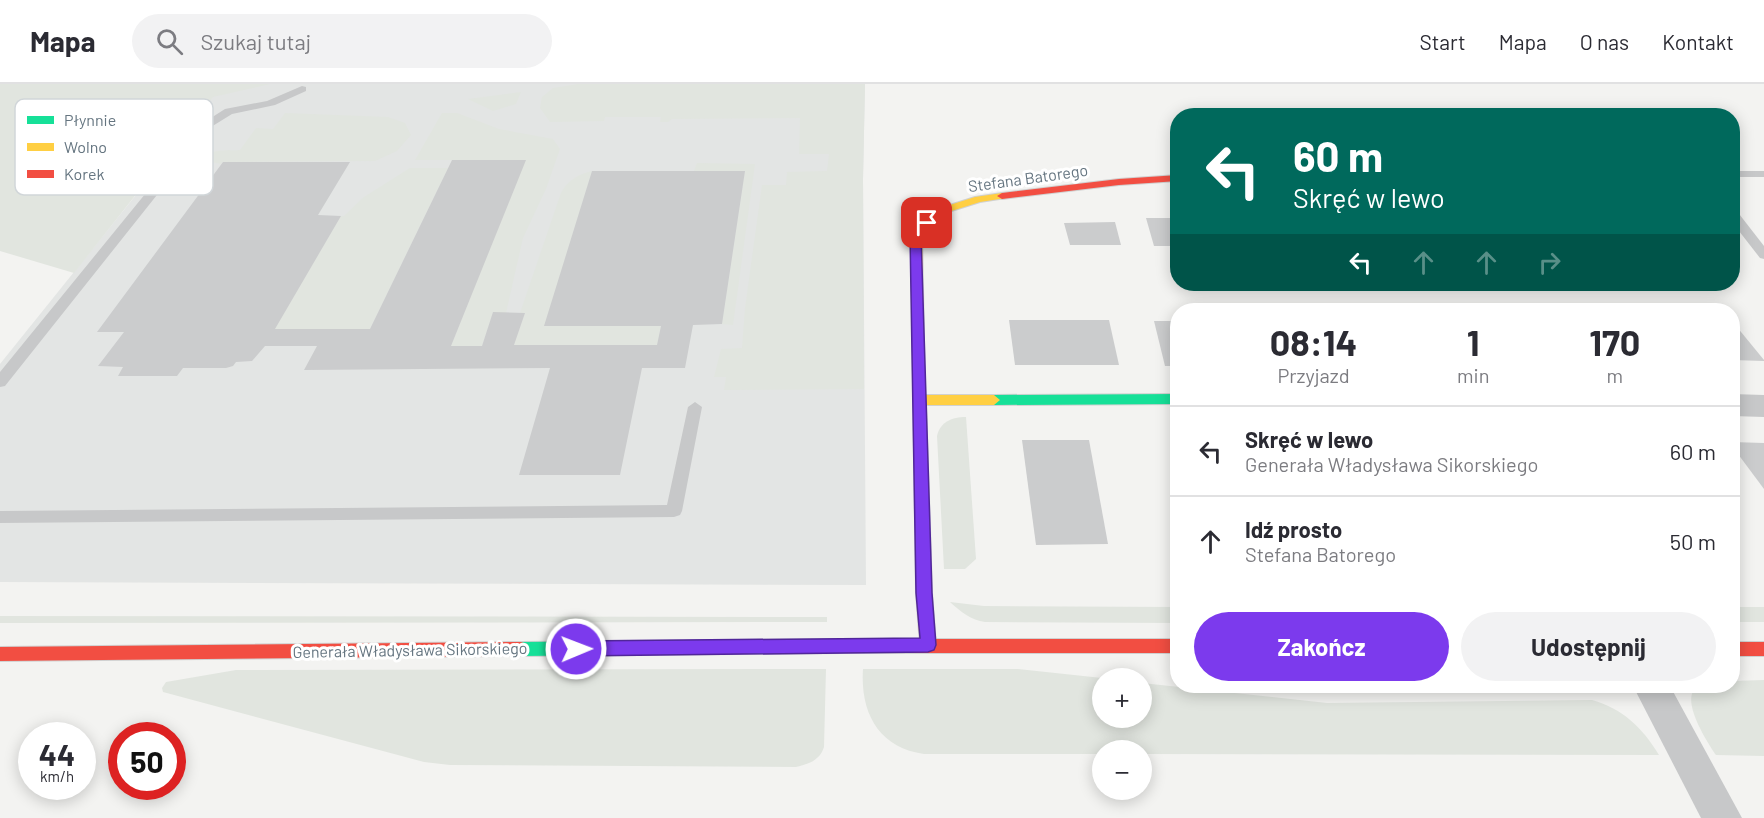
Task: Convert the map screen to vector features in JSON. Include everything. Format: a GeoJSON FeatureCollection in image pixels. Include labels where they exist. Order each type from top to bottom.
{"type":"FeatureCollection","features":[{"type":"Feature","properties":{"kind":"street","name":"Stefana Batorego"},"geometry":{"type":"LineString","coordinates":[[919,400],[916,234],[938,212],[979,199],[1119,182],[1170,179]]}},
{"type":"Feature","properties":{"kind":"street"},"geometry":{"type":"LineString","coordinates":[[928,645],[924,593],[919,400],[1170,399]]}},
{"type":"Feature","properties":{"kind":"street"},"geometry":{"type":"LineString","coordinates":[[1740,405],[1764,406]]}},
{"type":"Feature","properties":{"kind":"street","name":"Generała Władysława Sikorskiego"},"geometry":{"type":"LineString","coordinates":[[0,654],[928,645],[1170,646]]}},
{"type":"Feature","properties":{"kind":"street"},"geometry":{"type":"LineString","coordinates":[[1740,649],[1764,649]]}},
{"type":"Feature","properties":{"kind":"street"},"geometry":{"type":"LineString","coordinates":[[1655,693],[1722,818]]}},
{"type":"Feature","properties":{"kind":"lane"},"geometry":{"type":"LineString","coordinates":[[213,119],[220,113],[232,109],[264,105],[280,100],[302,89]]}},
{"type":"Feature","properties":{"kind":"lane"},"geometry":{"type":"LineString","coordinates":[[1740,174],[1764,174]]}},
{"type":"Feature","properties":{"kind":"lane"},"geometry":{"type":"LineString","coordinates":[[0,382],[150,195]]}},
{"type":"Feature","properties":{"kind":"lane"},"geometry":{"type":"LineString","coordinates":[[1740,224],[1764,255]]}},
{"type":"Feature","properties":{"kind":"lane"},"geometry":{"type":"LineString","coordinates":[[0,517],[674,511],[695,407]]}},
{"type":"Feature","properties":{"kind":"shaded area"},"geometry":{"type":"Polygon","coordinates":[[[0,84],[270,84],[211,99],[15,99],[15,195],[136,195],[74,273],[0,251],[0,84]]]}},
{"type":"Feature","properties":{"kind":"shaded area"},"geometry":{"type":"Polygon","coordinates":[[[217,84],[865,84],[863,179],[866,585],[0,582],[0,364],[136,195],[213,195],[213,99],[208,99],[217,84]]]}},
{"type":"Feature","properties":{"kind":"shaded area"},"geometry":{"type":"Polygon","coordinates":[[[578,84],[865,84],[864,389],[724,390],[726,377],[714,377],[721,349],[742,348],[745,308],[762,185],[786,185],[787,172],[827,171],[829,154],[799,154],[800,118],[672,119],[668,122],[660,122],[661,117],[605,117],[604,121],[550,122],[540,108],[542,97],[553,88],[578,84]]]}},
{"type":"Feature","properties":{"kind":"shaded area"},"geometry":{"type":"Polygon","coordinates":[[[521,92],[516,104],[493,111],[468,99],[521,92]]]}},
{"type":"Feature","properties":{"kind":"shaded area"},"geometry":{"type":"Polygon","coordinates":[[[285,113],[388,117],[405,123],[411,135],[397,151],[375,161],[213,162],[213,152],[240,150],[256,128],[273,129],[285,113]]]}},
{"type":"Feature","properties":{"kind":"shaded area"},"geometry":{"type":"Polygon","coordinates":[[[442,113],[457,113],[499,129],[553,139],[560,149],[546,189],[523,238],[506,313],[493,313],[482,346],[451,346],[525,160],[415,160],[442,113]]]}},
{"type":"Feature","properties":{"kind":"shaded area"},"geometry":{"type":"Polygon","coordinates":[[[697,163],[755,164],[733,325],[722,324],[745,171],[694,171],[697,163]]]}},
{"type":"Feature","properties":{"kind":"shaded area"},"geometry":{"type":"Polygon","coordinates":[[[410,168],[448,168],[370,329],[275,329],[341,216],[344,216],[364,197],[410,168]]]}},
{"type":"Feature","properties":{"kind":"shaded area"},"geometry":{"type":"Polygon","coordinates":[[[592,171],[575,228],[661,326],[657,345],[514,345],[525,313],[520,313],[561,193],[574,179],[592,171]]]}},
{"type":"Feature","properties":{"kind":"shaded area"},"geometry":{"type":"Polygon","coordinates":[[[966,417],[976,559],[965,569],[944,569],[937,436],[947,421],[966,417]]]}},
{"type":"Feature","properties":{"kind":"shaded area"},"geometry":{"type":"Polygon","coordinates":[[[950,602],[984,606],[1170,607],[1170,623],[985,622],[966,615],[950,602]]]}},
{"type":"Feature","properties":{"kind":"shaded area"},"geometry":{"type":"Polygon","coordinates":[[[1740,607],[1764,607],[1764,622],[1740,622],[1740,607]]]}},
{"type":"Feature","properties":{"kind":"shaded area"},"geometry":{"type":"Polygon","coordinates":[[[0,616],[827,617],[827,622],[0,623],[0,616]]]}},
{"type":"Feature","properties":{"kind":"shaded area"},"geometry":{"type":"Polygon","coordinates":[[[826,669],[824,747],[813,761],[796,767],[450,765],[424,762],[163,692],[162,688],[166,682],[236,670],[826,669]]]}},
{"type":"Feature","properties":{"kind":"shaded area"},"geometry":{"type":"Polygon","coordinates":[[[863,669],[1018,669],[1092,677],[1092,728],[1152,728],[1152,684],[1170,686],[1170,693],[1234,693],[1327,703],[1592,700],[1613,708],[1631,720],[1659,755],[1152,754],[1152,740],[1092,740],[1092,754],[924,754],[908,750],[884,736],[869,714],[865,700],[863,669]]]}},
{"type":"Feature","properties":{"kind":"shaded area"},"geometry":{"type":"Polygon","coordinates":[[[1764,680],[1764,756],[1716,755],[1696,720],[1691,699],[1692,693],[1740,693],[1740,681],[1764,680]]]}},
{"type":"Feature","properties":{"kind":"building"},"geometry":{"type":"Polygon","coordinates":[[[452,160],[526,160],[451,346],[482,346],[493,312],[525,313],[514,345],[657,345],[661,326],[544,326],[592,171],[745,171],[722,324],[693,325],[685,368],[642,368],[620,475],[519,475],[550,368],[304,370],[317,346],[265,346],[252,361],[236,362],[233,366],[226,368],[183,368],[177,376],[118,376],[123,367],[98,366],[124,332],[97,332],[199,195],[213,195],[213,175],[223,162],[350,162],[318,215],[341,216],[275,329],[370,329],[452,160]]]}},
{"type":"Feature","properties":{"kind":"building"},"geometry":{"type":"Polygon","coordinates":[[[1146,218],[1170,218],[1170,246],[1154,246],[1146,218]]]}},
{"type":"Feature","properties":{"kind":"building"},"geometry":{"type":"Polygon","coordinates":[[[1115,222],[1121,245],[1070,245],[1064,223],[1115,222]]]}},
{"type":"Feature","properties":{"kind":"building"},"geometry":{"type":"Polygon","coordinates":[[[1009,320],[1109,320],[1119,365],[1015,365],[1009,320]]]}},
{"type":"Feature","properties":{"kind":"building"},"geometry":{"type":"Polygon","coordinates":[[[1154,321],[1170,321],[1170,366],[1165,366],[1154,321]]]}},
{"type":"Feature","properties":{"kind":"building"},"geometry":{"type":"Polygon","coordinates":[[[1740,331],[1764,360],[1740,360],[1740,331]]]}},
{"type":"Feature","properties":{"kind":"building"},"geometry":{"type":"Polygon","coordinates":[[[1022,440],[1089,440],[1108,544],[1036,545],[1022,440]]]}},
{"type":"Feature","properties":{"kind":"building"},"geometry":{"type":"Polygon","coordinates":[[[1740,442],[1764,443],[1764,489],[1740,457],[1740,442]]]}},
{"type":"Feature","properties":{"kind":"traffic: fast"},"geometry":{"type":"LineString","coordinates":[[994,400],[1170,399]]}},
{"type":"Feature","properties":{"kind":"traffic: fast"},"geometry":{"type":"LineString","coordinates":[[521,649],[842,646]]}},
{"type":"Feature","properties":{"kind":"traffic: slow"},"geometry":{"type":"LineString","coordinates":[[919,400],[916,234],[938,212],[979,199],[1002,196]]}},
{"type":"Feature","properties":{"kind":"traffic: slow"},"geometry":{"type":"LineString","coordinates":[[928,645],[924,593],[919,400],[994,400]]}},
{"type":"Feature","properties":{"kind":"traffic: jam"},"geometry":{"type":"LineString","coordinates":[[1002,196],[1119,182],[1170,179]]}},
{"type":"Feature","properties":{"kind":"traffic: jam"},"geometry":{"type":"LineString","coordinates":[[842,646],[1170,646]]}},
{"type":"Feature","properties":{"kind":"traffic: jam"},"geometry":{"type":"LineString","coordinates":[[0,654],[521,649]]}},
{"type":"Feature","properties":{"kind":"traffic: jam"},"geometry":{"type":"LineString","coordinates":[[1740,649],[1764,649]]}},
{"type":"Feature","properties":{"kind":"route"},"geometry":{"type":"LineString","coordinates":[[576,649],[928,645],[924,593],[916,234],[927,223]]}}]}
